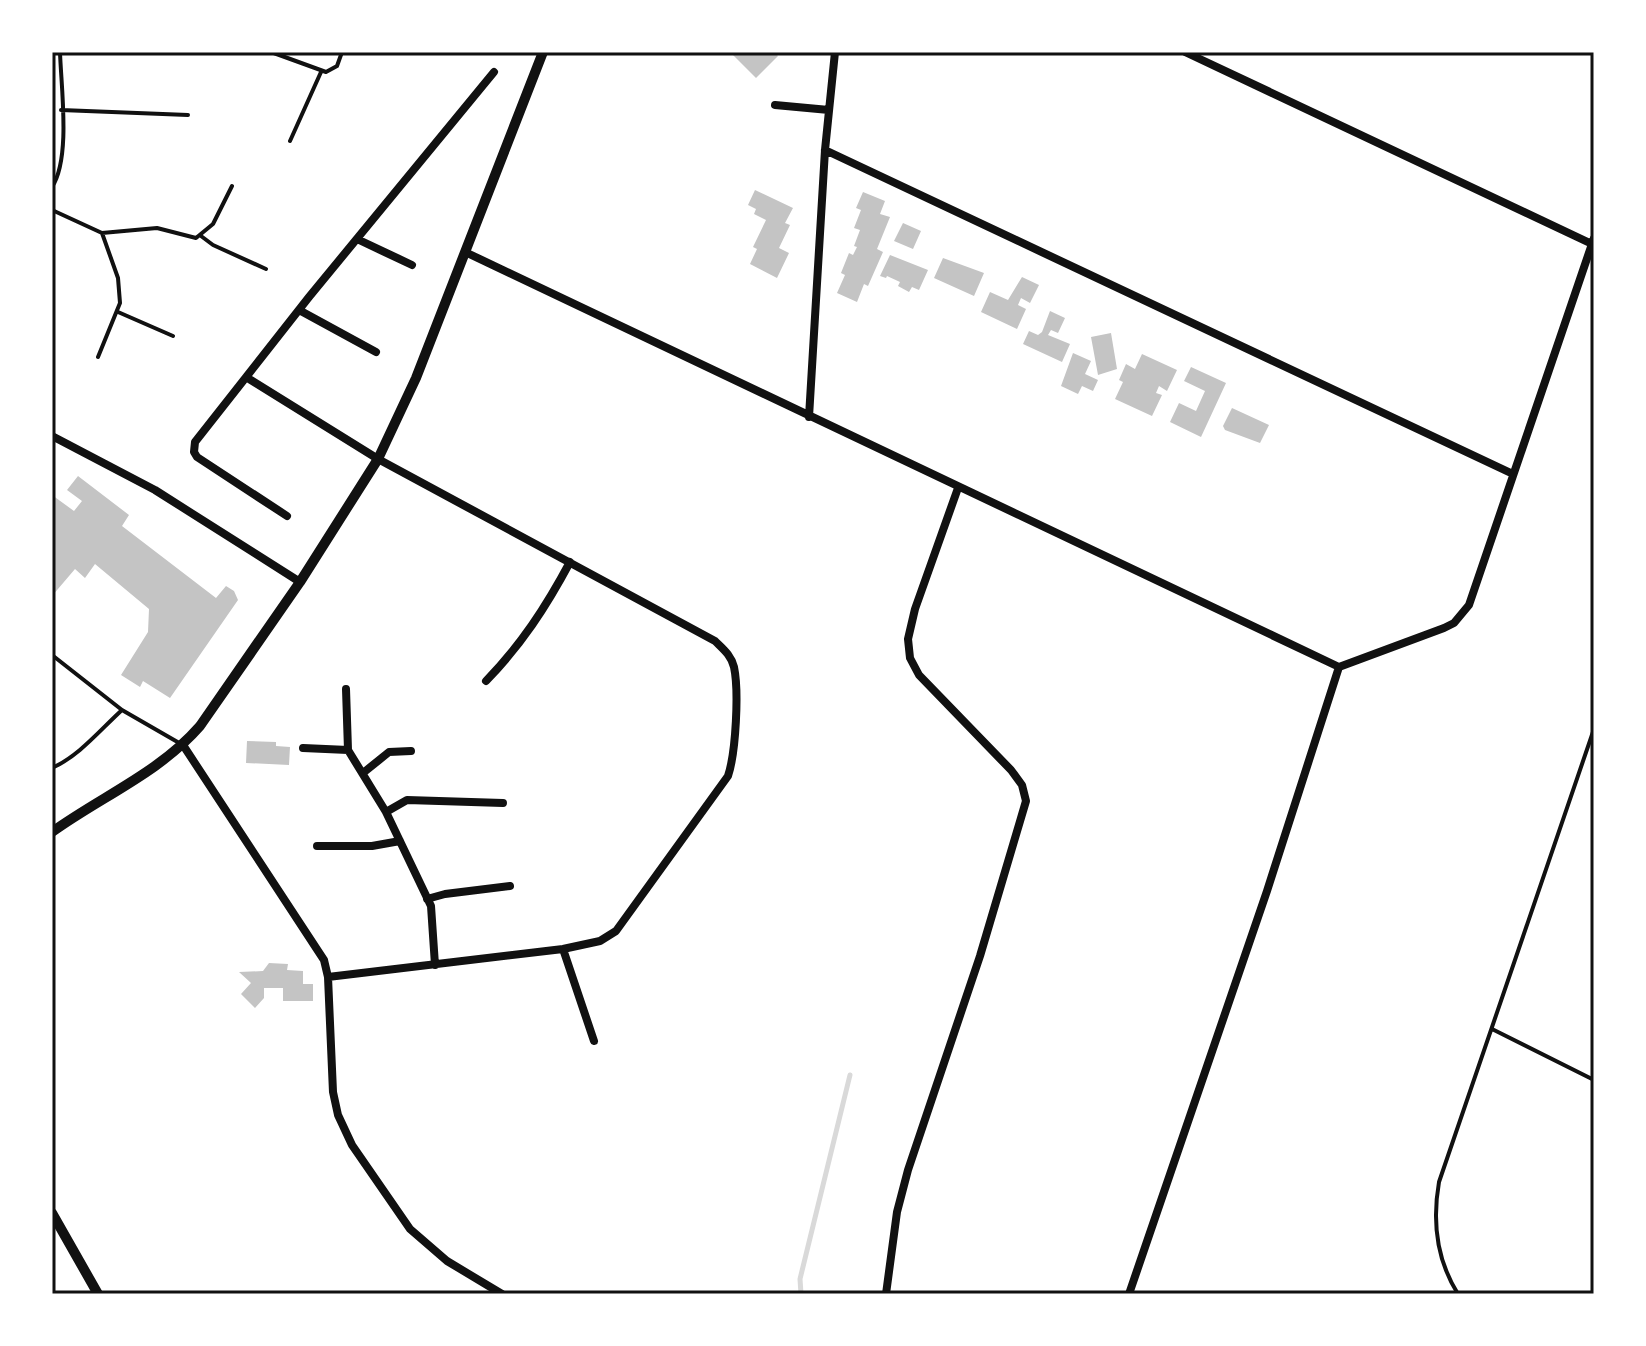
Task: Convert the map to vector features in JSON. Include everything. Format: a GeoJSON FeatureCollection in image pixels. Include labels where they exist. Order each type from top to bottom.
{"type":"FeatureCollection","features":[{"type":"Feature","properties":{"kind":"street"},"geometry":{"type":"LineString","coordinates":[[52,832],[155,768],[183,745],[214,709],[378,459],[416,378],[543,52]]}},
{"type":"Feature","properties":{"kind":"street"},"geometry":{"type":"LineString","coordinates":[[809,417],[825,150],[835,52]]}},
{"type":"Feature","properties":{"kind":"street"},"geometry":{"type":"LineString","coordinates":[[465,252],[1339,667],[1444,628],[1460,618],[1469,605],[1593,241],[1185,52]]}},
{"type":"Feature","properties":{"kind":"street"},"geometry":{"type":"LineString","coordinates":[[287,516],[197,457],[195,442],[494,72]]}},
{"type":"Feature","properties":{"kind":"street"},"geometry":{"type":"LineString","coordinates":[[775,105],[829,110]]}},
{"type":"Feature","properties":{"kind":"street"},"geometry":{"type":"LineString","coordinates":[[825,150],[1513,474]]}},
{"type":"Feature","properties":{"kind":"street"},"geometry":{"type":"LineString","coordinates":[[357,239],[412,265]]}},
{"type":"Feature","properties":{"kind":"street"},"geometry":{"type":"LineString","coordinates":[[299,310],[376,352]]}},
{"type":"Feature","properties":{"kind":"street"},"geometry":{"type":"LineString","coordinates":[[246,377],[378,459],[715,641],[727,652],[734,666],[734,748],[728,776],[616,931],[600,941],[563,949],[328,977]]}},
{"type":"Feature","properties":{"kind":"street"},"geometry":{"type":"LineString","coordinates":[[54,439],[155,490],[300,582]]}},
{"type":"Feature","properties":{"kind":"street"},"geometry":{"type":"LineString","coordinates":[[886,1294],[897,1212],[905,1179],[980,956],[1026,801],[1022,785],[1011,770],[919,675],[910,658],[908,639],[915,609],[958,488]]}},
{"type":"Feature","properties":{"kind":"street"},"geometry":{"type":"LineString","coordinates":[[486,681],[531,630],[570,562]]}},
{"type":"Feature","properties":{"kind":"street"},"geometry":{"type":"LineString","coordinates":[[1129,1294],[1267,891],[1339,667]]}},
{"type":"Feature","properties":{"kind":"street"},"geometry":{"type":"LineString","coordinates":[[346,689],[348,750],[386,812],[427,899],[431,909],[435,965]]}},
{"type":"Feature","properties":{"kind":"street"},"geometry":{"type":"LineString","coordinates":[[183,745],[320,952],[328,977],[333,1092],[338,1115],[352,1145],[410,1229],[447,1261],[502,1294]]}},
{"type":"Feature","properties":{"kind":"street"},"geometry":{"type":"LineString","coordinates":[[303,748],[348,750]]}},
{"type":"Feature","properties":{"kind":"street"},"geometry":{"type":"LineString","coordinates":[[363,773],[389,752],[411,751]]}},
{"type":"Feature","properties":{"kind":"street"},"geometry":{"type":"LineString","coordinates":[[386,812],[407,800],[503,803]]}},
{"type":"Feature","properties":{"kind":"street"},"geometry":{"type":"LineString","coordinates":[[52,822],[70,819]]}},
{"type":"Feature","properties":{"kind":"street"},"geometry":{"type":"LineString","coordinates":[[317,846],[372,846],[400,841]]}},
{"type":"Feature","properties":{"kind":"street"},"geometry":{"type":"LineString","coordinates":[[427,899],[510,886]]}},
{"type":"Feature","properties":{"kind":"street"},"geometry":{"type":"LineString","coordinates":[[563,949],[594,1041]]}},
{"type":"Feature","properties":{"kind":"street"},"geometry":{"type":"LineString","coordinates":[[52,1213],[93,1293]]}},
{"type":"Feature","properties":{"kind":"lane"},"geometry":{"type":"LineString","coordinates":[[52,187],[58,176],[63,145],[60,52]]}},
{"type":"Feature","properties":{"kind":"lane"},"geometry":{"type":"LineString","coordinates":[[271,52],[321,72],[334,69],[342,52]]}},
{"type":"Feature","properties":{"kind":"lane"},"geometry":{"type":"LineString","coordinates":[[290,141],[321,72]]}},
{"type":"Feature","properties":{"kind":"lane"},"geometry":{"type":"LineString","coordinates":[[61,110],[188,115]]}},
{"type":"Feature","properties":{"kind":"lane"},"geometry":{"type":"LineString","coordinates":[[52,210],[102,233],[157,228],[188,237],[201,236],[213,224],[232,186]]}},
{"type":"Feature","properties":{"kind":"lane"},"geometry":{"type":"LineString","coordinates":[[98,357],[118,312],[118,278],[102,233]]}},
{"type":"Feature","properties":{"kind":"lane"},"geometry":{"type":"LineString","coordinates":[[201,236],[213,245],[266,269]]}},
{"type":"Feature","properties":{"kind":"lane"},"geometry":{"type":"LineString","coordinates":[[118,312],[173,336]]}},
{"type":"Feature","properties":{"kind":"lane"},"geometry":{"type":"LineString","coordinates":[[52,655],[122,710],[183,745]]}},
{"type":"Feature","properties":{"kind":"lane"},"geometry":{"type":"LineString","coordinates":[[52,768],[89,741],[122,710]]}},
{"type":"Feature","properties":{"kind":"lane"},"geometry":{"type":"LineString","coordinates":[[1458,1294],[1438,1247],[1436,1197],[1439,1182],[1594,729]]}},
{"type":"Feature","properties":{"kind":"lane"},"geometry":{"type":"LineString","coordinates":[[1492,1029],[1594,1080]]}},
{"type":"Feature","properties":{"kind":"building"},"geometry":{"type":"Polygon","coordinates":[[[730,52],[774,52],[778,56],[756,78],[730,52]]]}},
{"type":"Feature","properties":{"kind":"building"},"geometry":{"type":"Polygon","coordinates":[[[755,190],[793,208],[785,223],[790,225],[779,248],[789,253],[777,278],[750,264],[757,249],[753,247],[766,220],[754,214],[756,209],[748,205],[755,190]]]}},
{"type":"Feature","properties":{"kind":"building"},"geometry":{"type":"Polygon","coordinates":[[[863,192],[885,201],[880,214],[890,217],[877,249],[883,252],[857,302],[837,293],[845,275],[841,273],[849,253],[853,255],[857,247],[854,246],[860,230],[854,228],[861,210],[856,208],[863,192]]]}},
{"type":"Feature","properties":{"kind":"building"},"geometry":{"type":"Polygon","coordinates":[[[903,223],[921,231],[913,249],[894,241],[903,223]]]}},
{"type":"Feature","properties":{"kind":"building"},"geometry":{"type":"Polygon","coordinates":[[[890,255],[928,270],[919,290],[912,287],[909,292],[898,286],[900,282],[880,276],[890,255]]]}},
{"type":"Feature","properties":{"kind":"building"},"geometry":{"type":"Polygon","coordinates":[[[943,258],[984,273],[974,296],[934,278],[943,258]]]}},
{"type":"Feature","properties":{"kind":"building"},"geometry":{"type":"Polygon","coordinates":[[[1022,277],[1039,285],[1030,303],[1021,298],[1018,305],[1026,309],[1017,329],[981,312],[990,292],[1008,300],[1022,277]]]}},
{"type":"Feature","properties":{"kind":"building"},"geometry":{"type":"Polygon","coordinates":[[[1050,311],[1065,318],[1058,333],[1051,330],[1048,335],[1070,344],[1062,362],[1023,344],[1029,331],[1038,335],[1042,332],[1050,311]]]}},
{"type":"Feature","properties":{"kind":"building"},"geometry":{"type":"Polygon","coordinates":[[[1111,333],[1117,369],[1098,375],[1091,337],[1111,333]]]}},
{"type":"Feature","properties":{"kind":"building"},"geometry":{"type":"Polygon","coordinates":[[[1073,353],[1091,361],[1085,374],[1098,380],[1093,391],[1082,386],[1078,394],[1061,386],[1073,353]]]}},
{"type":"Feature","properties":{"kind":"building"},"geometry":{"type":"Polygon","coordinates":[[[1142,354],[1177,370],[1167,391],[1159,386],[1156,393],[1162,395],[1152,416],[1115,399],[1123,382],[1119,380],[1126,364],[1135,369],[1142,354]]]}},
{"type":"Feature","properties":{"kind":"building"},"geometry":{"type":"Polygon","coordinates":[[[1191,367],[1226,383],[1201,437],[1170,422],[1179,403],[1196,411],[1205,391],[1184,381],[1191,367]]]}},
{"type":"Feature","properties":{"kind":"building"},"geometry":{"type":"Polygon","coordinates":[[[1232,408],[1269,425],[1260,443],[1225,430],[1223,426],[1232,408]]]}},
{"type":"Feature","properties":{"kind":"building"},"geometry":{"type":"Polygon","coordinates":[[[78,476],[129,515],[122,526],[216,598],[226,586],[234,591],[238,600],[170,698],[143,681],[140,687],[121,675],[148,632],[149,609],[95,564],[85,578],[75,569],[52,596],[52,495],[74,511],[82,501],[67,490],[78,476]]]}},
{"type":"Feature","properties":{"kind":"building"},"geometry":{"type":"Polygon","coordinates":[[[247,741],[276,742],[276,746],[290,747],[289,765],[246,763],[247,741]]]}},
{"type":"Feature","properties":{"kind":"building"},"geometry":{"type":"Polygon","coordinates":[[[269,963],[288,964],[287,970],[303,971],[303,984],[313,984],[313,1001],[283,1001],[283,988],[264,988],[264,998],[255,1008],[241,994],[251,983],[239,972],[263,971],[269,963]]]}},
{"type":"Feature","properties":{"kind":"waterway"},"geometry":{"type":"LineString","coordinates":[[801,1294],[800,1279],[850,1075]]}}]}
